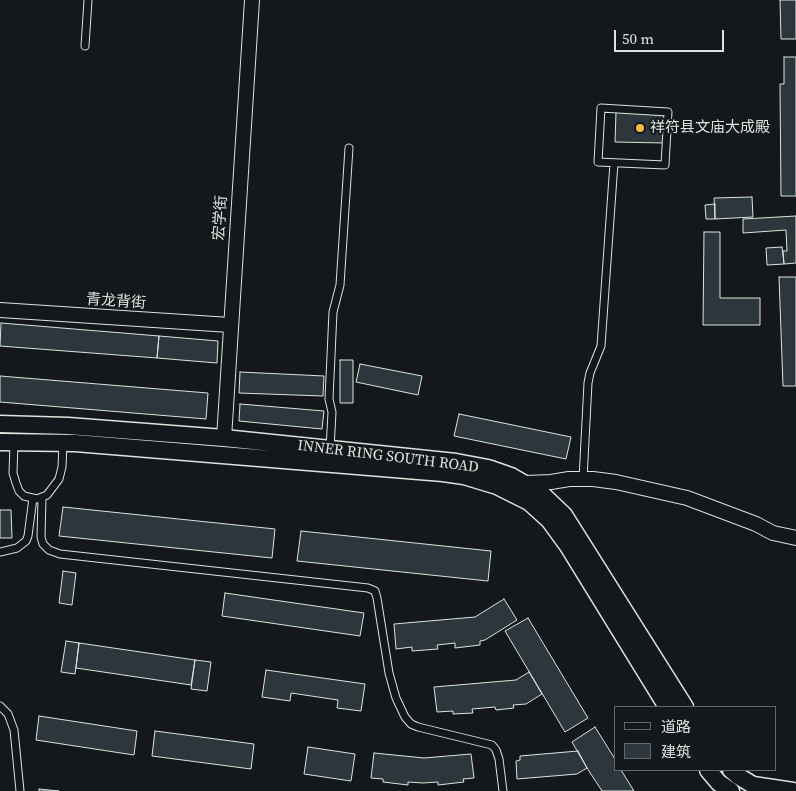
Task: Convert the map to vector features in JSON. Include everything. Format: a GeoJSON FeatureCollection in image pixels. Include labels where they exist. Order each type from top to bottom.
{"type":"FeatureCollection","features":[{"type":"Feature","properties":{"kind":"street","name":"宏学街"},"geometry":{"type":"LineString","coordinates":[[224,438],[252,0]]}},
{"type":"Feature","properties":{"kind":"street","name":"青龙背街"},"geometry":{"type":"LineString","coordinates":[[0,310],[230,325]]}},
{"type":"Feature","properties":{"kind":"street","name":"INNER RING SOUTH ROAD"},"geometry":{"type":"LineString","coordinates":[[0,424],[68,426],[224,438],[474,465],[511,476],[542,494],[564,515],[684,706]]}},
{"type":"Feature","properties":{"kind":"street","name":"INNER RING SOUTH ROAD"},"geometry":{"type":"LineString","coordinates":[[7,442],[63,443],[442,473],[464,476],[497,486],[529,502],[549,520],[568,546],[666,706]]}},
{"type":"Feature","properties":{"kind":"street"},"geometry":{"type":"LineString","coordinates":[[526,483],[583,479],[616,482],[687,498],[756,524],[773,533],[796,538]]}},
{"type":"Feature","properties":{"kind":"street"},"geometry":{"type":"LineString","coordinates":[[709,771],[723,788]]}},
{"type":"Feature","properties":{"kind":"street"},"geometry":{"type":"LineString","coordinates":[[732,771],[753,785],[793,791]]}},
{"type":"Feature","properties":{"kind":"lane"},"geometry":{"type":"LineString","coordinates":[[85,46],[88,0]]}},
{"type":"Feature","properties":{"kind":"lane"},"geometry":{"type":"LineString","coordinates":[[601,108],[668,112],[665,165],[614,163],[598,162],[601,108]]}},
{"type":"Feature","properties":{"kind":"lane"},"geometry":{"type":"LineString","coordinates":[[330,450],[332,412],[328,399],[333,312],[340,285],[349,148]]}},
{"type":"Feature","properties":{"kind":"lane"},"geometry":{"type":"LineString","coordinates":[[583,479],[588,383],[601,346],[614,163]]}},
{"type":"Feature","properties":{"kind":"lane"},"geometry":{"type":"LineString","coordinates":[[7,442],[13,473],[19,491],[24,496],[33,498],[42,498],[48,495],[59,479],[62,467],[63,443]]}},
{"type":"Feature","properties":{"kind":"lane"},"geometry":{"type":"LineString","coordinates":[[0,552],[17,548],[26,541],[33,498]]}},
{"type":"Feature","properties":{"kind":"lane"},"geometry":{"type":"LineString","coordinates":[[42,498],[41,536],[43,544],[49,550],[60,554],[371,588],[377,598],[391,682],[405,717],[411,724],[418,727],[492,746],[496,750],[499,759],[503,791]]}},
{"type":"Feature","properties":{"kind":"lane"},"geometry":{"type":"LineString","coordinates":[[28,536],[41,536]]}},
{"type":"Feature","properties":{"kind":"lane"},"geometry":{"type":"LineString","coordinates":[[0,706],[8,714],[14,730],[20,791]]}},
{"type":"Feature","properties":{"kind":"building"},"geometry":{"type":"Polygon","coordinates":[[[780,0],[796,0],[796,39],[781,39],[780,0]]]}},
{"type":"Feature","properties":{"kind":"building"},"geometry":{"type":"Polygon","coordinates":[[[784,57],[796,57],[796,196],[781,196],[780,84],[784,84],[784,57]]]}},
{"type":"Feature","properties":{"kind":"building","name":"祥符县文庙大成殿"},"geometry":{"type":"Polygon","coordinates":[[[616,112],[665,114],[664,143],[615,142],[616,112]]]}},
{"type":"Feature","properties":{"kind":"building"},"geometry":{"type":"Polygon","coordinates":[[[752,197],[753,217],[715,219],[714,198],[752,197]]]}},
{"type":"Feature","properties":{"kind":"building"},"geometry":{"type":"Polygon","coordinates":[[[715,204],[715,219],[706,219],[705,205],[715,204]]]}},
{"type":"Feature","properties":{"kind":"building"},"geometry":{"type":"Polygon","coordinates":[[[796,216],[796,263],[784,264],[783,251],[787,251],[786,230],[743,233],[743,219],[796,216]]]}},
{"type":"Feature","properties":{"kind":"building"},"geometry":{"type":"Polygon","coordinates":[[[704,232],[720,232],[720,298],[760,298],[760,325],[703,325],[704,232]]]}},
{"type":"Feature","properties":{"kind":"building"},"geometry":{"type":"Polygon","coordinates":[[[782,247],[784,264],[767,265],[766,248],[782,247]]]}},
{"type":"Feature","properties":{"kind":"building"},"geometry":{"type":"Polygon","coordinates":[[[779,277],[796,277],[796,386],[783,386],[779,277]]]}},
{"type":"Feature","properties":{"kind":"building"},"geometry":{"type":"Polygon","coordinates":[[[1,323],[159,336],[157,358],[0,346],[1,323]]]}},
{"type":"Feature","properties":{"kind":"building"},"geometry":{"type":"Polygon","coordinates":[[[159,336],[218,341],[217,363],[157,358],[159,336]]]}},
{"type":"Feature","properties":{"kind":"building"},"geometry":{"type":"Polygon","coordinates":[[[340,360],[353,360],[353,403],[340,403],[340,360]]]}},
{"type":"Feature","properties":{"kind":"building"},"geometry":{"type":"Polygon","coordinates":[[[360,364],[422,376],[418,395],[356,382],[360,364]]]}},
{"type":"Feature","properties":{"kind":"building"},"geometry":{"type":"Polygon","coordinates":[[[240,372],[324,376],[323,396],[239,393],[240,372]]]}},
{"type":"Feature","properties":{"kind":"building"},"geometry":{"type":"Polygon","coordinates":[[[0,376],[208,393],[206,419],[0,402],[0,376]]]}},
{"type":"Feature","properties":{"kind":"building"},"geometry":{"type":"Polygon","coordinates":[[[240,404],[324,411],[322,429],[239,421],[240,404]]]}},
{"type":"Feature","properties":{"kind":"building"},"geometry":{"type":"Polygon","coordinates":[[[459,414],[571,437],[566,459],[454,436],[459,414]]]}},
{"type":"Feature","properties":{"kind":"building"},"geometry":{"type":"Polygon","coordinates":[[[63,507],[275,529],[272,558],[59,536],[63,507]]]}},
{"type":"Feature","properties":{"kind":"building"},"geometry":{"type":"Polygon","coordinates":[[[0,510],[11,510],[12,538],[0,538],[0,510]]]}},
{"type":"Feature","properties":{"kind":"building"},"geometry":{"type":"Polygon","coordinates":[[[301,531],[491,551],[488,581],[297,561],[301,531]]]}},
{"type":"Feature","properties":{"kind":"building"},"geometry":{"type":"Polygon","coordinates":[[[63,571],[76,573],[72,605],[59,603],[63,571]]]}},
{"type":"Feature","properties":{"kind":"building"},"geometry":{"type":"Polygon","coordinates":[[[225,593],[364,613],[360,636],[222,616],[225,593]]]}},
{"type":"Feature","properties":{"kind":"building"},"geometry":{"type":"Polygon","coordinates":[[[504,599],[517,620],[485,640],[480,641],[480,645],[455,648],[455,643],[437,645],[438,649],[412,651],[412,647],[396,649],[394,624],[475,617],[504,599]]]}},
{"type":"Feature","properties":{"kind":"building"},"geometry":{"type":"Polygon","coordinates":[[[528,618],[588,718],[565,732],[505,631],[528,618]]]}},
{"type":"Feature","properties":{"kind":"building"},"geometry":{"type":"Polygon","coordinates":[[[66,641],[79,643],[75,674],[61,672],[66,641]]]}},
{"type":"Feature","properties":{"kind":"building"},"geometry":{"type":"Polygon","coordinates":[[[79,643],[195,660],[191,685],[76,668],[79,643]]]}},
{"type":"Feature","properties":{"kind":"building"},"geometry":{"type":"Polygon","coordinates":[[[195,660],[211,662],[207,691],[191,689],[195,660]]]}},
{"type":"Feature","properties":{"kind":"building"},"geometry":{"type":"Polygon","coordinates":[[[266,670],[365,684],[361,711],[337,708],[338,700],[291,693],[290,701],[262,697],[266,670]]]}},
{"type":"Feature","properties":{"kind":"building"},"geometry":{"type":"Polygon","coordinates":[[[529,672],[542,694],[526,704],[513,705],[514,708],[496,710],[495,707],[472,709],[473,713],[453,714],[453,711],[437,712],[434,687],[516,680],[529,672]]]}},
{"type":"Feature","properties":{"kind":"building"},"geometry":{"type":"Polygon","coordinates":[[[39,716],[137,731],[134,755],[36,740],[39,716]]]}},
{"type":"Feature","properties":{"kind":"building"},"geometry":{"type":"Polygon","coordinates":[[[595,727],[614,757],[614,771],[622,771],[634,791],[602,791],[572,742],[595,727]]]}},
{"type":"Feature","properties":{"kind":"building"},"geometry":{"type":"Polygon","coordinates":[[[155,731],[254,744],[251,769],[152,756],[155,731]]]}},
{"type":"Feature","properties":{"kind":"building"},"geometry":{"type":"Polygon","coordinates":[[[308,747],[355,754],[351,781],[304,774],[308,747]]]}},
{"type":"Feature","properties":{"kind":"building"},"geometry":{"type":"Polygon","coordinates":[[[578,751],[587,768],[577,774],[517,779],[516,761],[520,760],[520,756],[578,751]]]}},
{"type":"Feature","properties":{"kind":"building"},"geometry":{"type":"Polygon","coordinates":[[[374,753],[424,758],[471,754],[474,778],[463,779],[464,782],[438,785],[438,782],[408,782],[408,785],[383,782],[383,779],[371,778],[374,753]]]}},
{"type":"Feature","properties":{"kind":"building"},"geometry":{"type":"Polygon","coordinates":[[[39,789],[59,791],[39,791],[39,789]]]}},
{"type":"Feature","properties":{"kind":"place","name":"祥符县文庙大成殿"},"geometry":{"type":"Point","coordinates":[640,128]}}]}
